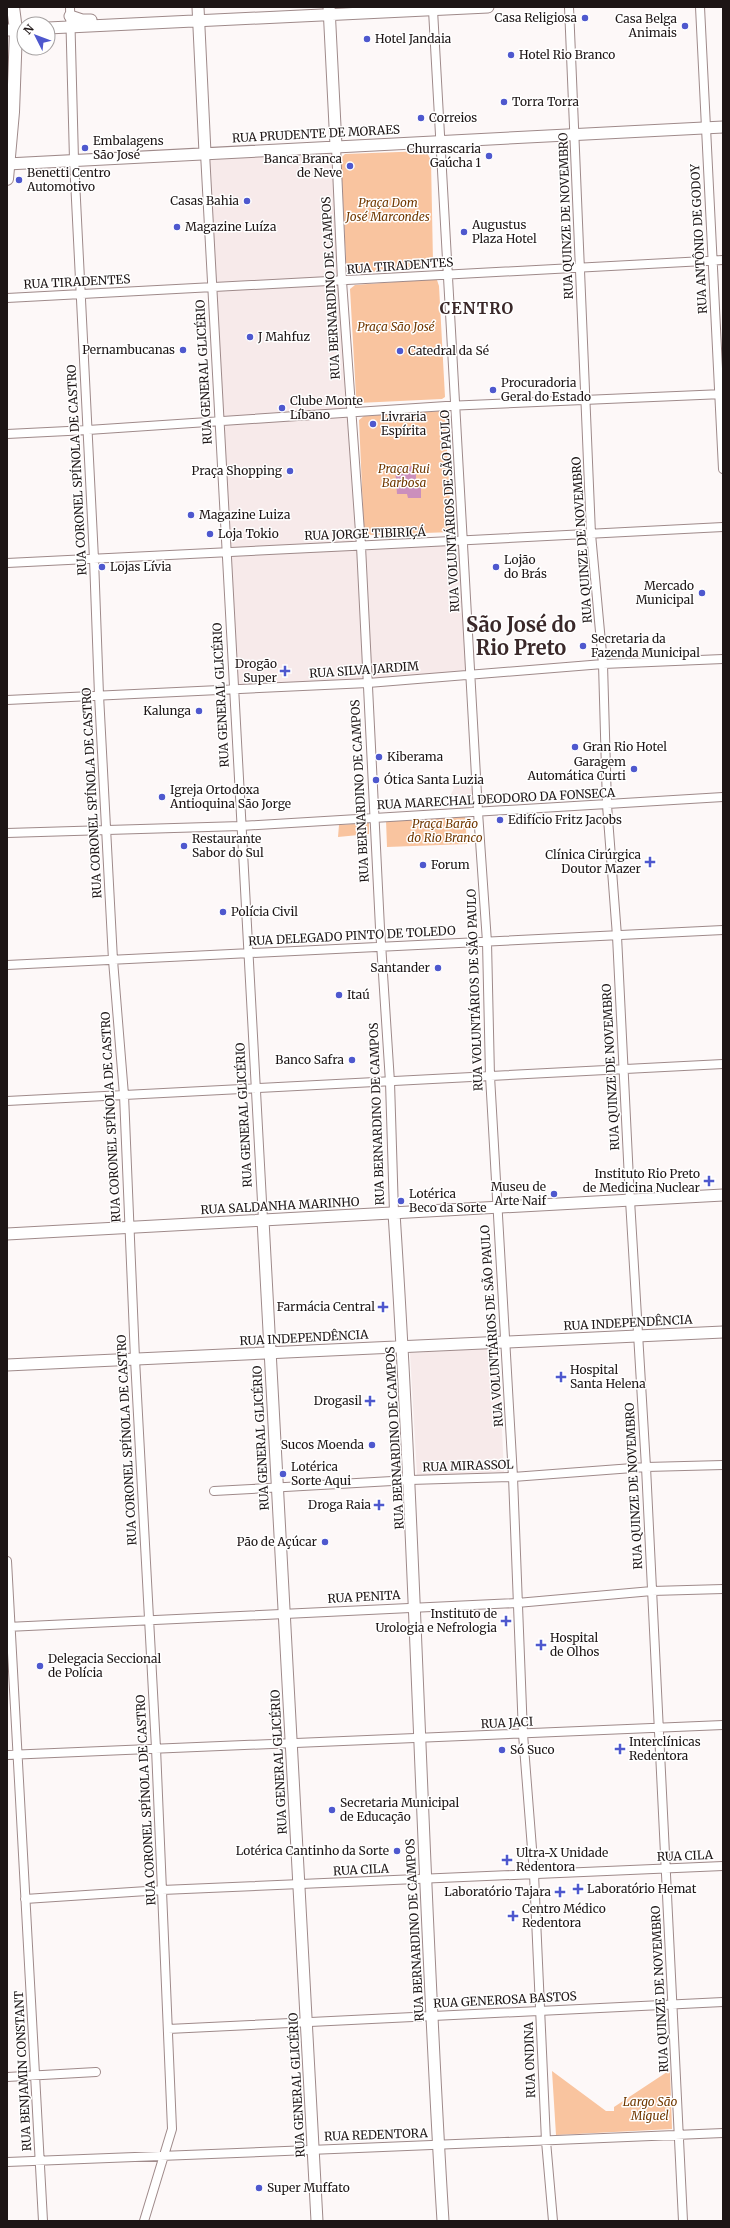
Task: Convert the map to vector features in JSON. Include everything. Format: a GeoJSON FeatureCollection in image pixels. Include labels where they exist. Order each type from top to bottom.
{"type":"FeatureCollection","features":[{"type":"Feature","properties":{"kind":"main road"},"geometry":{"type":"LineString","coordinates":[[7,179],[13,112],[16,30],[15,10]]}},
{"type":"Feature","properties":{"kind":"street","name":"RUA GENERAL GLICÉRIO"},"geometry":{"type":"LineString","coordinates":[[198,7],[317,2221]]}},
{"type":"Feature","properties":{"kind":"street"},"geometry":{"type":"LineString","coordinates":[[56,24],[70,17],[134,24],[198,21],[330,11],[433,10],[488,7]]}},
{"type":"Feature","properties":{"kind":"street","name":"RUA QUINZE DE NOVEMBRO"},"geometry":{"type":"LineString","coordinates":[[569,7],[592,534],[603,664],[607,805],[617,936],[630,1200],[646,1467],[683,2221]]}},
{"type":"Feature","properties":{"kind":"street","name":"RUA ANTÔNIO DE GODOY"},"geometry":{"type":"LineString","coordinates":[[700,7],[705,128],[721,394],[723,469]]}},
{"type":"Feature","properties":{"kind":"street","name":"RUA VOLUNTÁRIOS DE SÃO PAULO"},"geometry":{"type":"LineString","coordinates":[[433,10],[472,675],[478,812],[487,942],[490,1076],[496,1207],[513,1478],[517,1603],[524,1734],[534,1874]]}},
{"type":"Feature","properties":{"kind":"street","name":"RUA BERNARDINO DE CAMPOS"},"geometry":{"type":"LineString","coordinates":[[330,11],[342,281],[361,546],[381,947],[390,1082],[394,1213],[410,1480],[416,1606],[419,1738],[425,1879],[443,2221]]}},
{"type":"Feature","properties":{"kind":"street","name":"RUA CORONEL SPÍNOLA DE CASTRO"},"geometry":{"type":"LineString","coordinates":[[70,17],[74,160],[88,430],[99,695],[113,960],[124,1095],[135,1359],[156,1748],[172,2129],[144,2221]]}},
{"type":"Feature","properties":{"kind":"street","name":"RUA PRUDENTE DE MORAES"},"geometry":{"type":"LineString","coordinates":[[8,164],[723,127]]}},
{"type":"Feature","properties":{"kind":"street","name":"RUA TIRADENTES"},"geometry":{"type":"LineString","coordinates":[[7,298],[81,293],[342,281],[580,266],[723,260]]}},
{"type":"Feature","properties":{"kind":"street"},"geometry":{"type":"LineString","coordinates":[[7,434],[220,422],[456,406],[721,394]]}},
{"type":"Feature","properties":{"kind":"street","name":"RUA JORGE TIBIRIÇÁ"},"geometry":{"type":"LineString","coordinates":[[7,563],[227,551],[464,542],[723,527]]}},
{"type":"Feature","properties":{"kind":"street","name":"RUA SILVA JARDIM"},"geometry":{"type":"LineString","coordinates":[[7,700],[368,683],[603,664],[723,659]]}},
{"type":"Feature","properties":{"kind":"street","name":"RUA MARECHAL DEODORO DA FONSECA"},"geometry":{"type":"LineString","coordinates":[[7,833],[241,826],[723,797]]}},
{"type":"Feature","properties":{"kind":"street","name":"RUA DELEGADO PINTO DE TOLEDO"},"geometry":{"type":"LineString","coordinates":[[7,966],[723,930]]}},
{"type":"Feature","properties":{"kind":"street"},"geometry":{"type":"LineString","coordinates":[[7,1101],[723,1064]]}},
{"type":"Feature","properties":{"kind":"street","name":"RUA SALDANHA MARINHO"},"geometry":{"type":"LineString","coordinates":[[7,1234],[723,1194]]}},
{"type":"Feature","properties":{"kind":"street","name":"RUA INDEPENDÊNCIA"},"geometry":{"type":"LineString","coordinates":[[7,1365],[723,1332]]}},
{"type":"Feature","properties":{"kind":"street","name":"RUA MIRASSOL"},"geometry":{"type":"LineString","coordinates":[[214,1491],[410,1480],[513,1478],[646,1467],[723,1465]]}},
{"type":"Feature","properties":{"kind":"street","name":"RUA BENJAMIN CONSTANT"},"geometry":{"type":"LineString","coordinates":[[7,1561],[9,1626],[43,2221]]}},
{"type":"Feature","properties":{"kind":"street","name":"RUA PENITA"},"geometry":{"type":"LineString","coordinates":[[9,1626],[416,1606],[517,1603],[652,1591],[723,1589]]}},
{"type":"Feature","properties":{"kind":"street","name":"RUA JACI"},"geometry":{"type":"LineString","coordinates":[[7,1755],[723,1725]]}},
{"type":"Feature","properties":{"kind":"street","name":"RUA CILA"},"geometry":{"type":"LineString","coordinates":[[25,1899],[162,1890],[723,1866]]}},
{"type":"Feature","properties":{"kind":"street","name":"RUA ONDINA"},"geometry":{"type":"LineString","coordinates":[[534,1874],[546,2142],[552,2221]]}},
{"type":"Feature","properties":{"kind":"street","name":"RUA GENEROSA BASTOS"},"geometry":{"type":"LineString","coordinates":[[168,2029],[723,2002]]}},
{"type":"Feature","properties":{"kind":"street"},"geometry":{"type":"LineString","coordinates":[[7,2077],[96,2072]]}},
{"type":"Feature","properties":{"kind":"street","name":"RUA REDENTORA"},"geometry":{"type":"LineString","coordinates":[[7,2162],[165,2154],[313,2150],[438,2144],[546,2142],[723,2133]]}},
{"type":"Feature","properties":{"kind":"shaded area"},"geometry":{"type":"Polygon","coordinates":[[[333,148],[357,551],[463,544],[471,674],[237,687],[207,154],[333,148]]]}},
{"type":"Feature","properties":{"kind":"shaded area"},"geometry":{"type":"Polygon","coordinates":[[[416,466],[416,486],[421,487],[421,498],[408,498],[407,494],[397,494],[395,467],[416,466]]]}},
{"type":"Feature","properties":{"kind":"shaded area"},"geometry":{"type":"Polygon","coordinates":[[[458,778],[463,779],[463,784],[472,789],[474,794],[474,802],[466,807],[459,807],[451,799],[451,794],[454,788],[451,784],[458,778]]]}},
{"type":"Feature","properties":{"kind":"shaded area"},"geometry":{"type":"Polygon","coordinates":[[[498,1348],[504,1472],[417,1476],[410,1353],[498,1348]]]}},
{"type":"Feature","properties":{"kind":"green space","name":"Praça Dom José Marcondes"},"geometry":{"type":"Polygon","coordinates":[[[426,151],[431,160],[433,262],[428,267],[358,273],[348,267],[346,263],[341,158],[345,154],[426,151]]]}},
{"type":"Feature","properties":{"kind":"green space","name":"Praça São José"},"geometry":{"type":"Polygon","coordinates":[[[437,280],[439,286],[445,397],[442,399],[358,403],[356,396],[350,289],[355,285],[437,280]]]}},
{"type":"Feature","properties":{"kind":"green space","name":"Praça Rui Barbosa"},"geometry":{"type":"Polygon","coordinates":[[[439,411],[443,413],[445,418],[452,532],[370,535],[364,533],[359,420],[364,416],[439,411]]]}},
{"type":"Feature","properties":{"kind":"green space","name":"Praça Barão do Rio Branco"},"geometry":{"type":"Polygon","coordinates":[[[465,816],[467,844],[387,847],[386,820],[465,816]]]}},
{"type":"Feature","properties":{"kind":"green space"},"geometry":{"type":"Polygon","coordinates":[[[369,823],[369,834],[338,837],[339,825],[369,823]]]}},
{"type":"Feature","properties":{"kind":"green space","name":"Largo São Miguel"},"geometry":{"type":"Polygon","coordinates":[[[670,2070],[672,2129],[556,2135],[552,2071],[606,2111],[614,2111],[614,2107],[670,2070]]]}},
{"type":"Feature","properties":{"kind":"place","name":"Casa Religiosa"},"geometry":{"type":"Point","coordinates":[585,18]}},
{"type":"Feature","properties":{"kind":"place","name":"Casa Belga Animais"},"geometry":{"type":"Point","coordinates":[685,26]}},
{"type":"Feature","properties":{"kind":"place","name":"Hotel Jandaia"},"geometry":{"type":"Point","coordinates":[367,39]}},
{"type":"Feature","properties":{"kind":"place","name":"Hotel Rio Branco"},"geometry":{"type":"Point","coordinates":[511,55]}},
{"type":"Feature","properties":{"kind":"place","name":"Torra Torra"},"geometry":{"type":"Point","coordinates":[504,102]}},
{"type":"Feature","properties":{"kind":"place","name":"Correios"},"geometry":{"type":"Point","coordinates":[421,118]}},
{"type":"Feature","properties":{"kind":"place","name":"Embalagens São José"},"geometry":{"type":"Point","coordinates":[85,148]}},
{"type":"Feature","properties":{"kind":"place","name":"Churrascaria Gaúcha 1"},"geometry":{"type":"Point","coordinates":[489,156]}},
{"type":"Feature","properties":{"kind":"place","name":"Banca Branca de Neve"},"geometry":{"type":"Point","coordinates":[350,166]}},
{"type":"Feature","properties":{"kind":"place","name":"Benetti Centro Automotivo"},"geometry":{"type":"Point","coordinates":[19,180]}},
{"type":"Feature","properties":{"kind":"place","name":"Casas Bahia"},"geometry":{"type":"Point","coordinates":[247,201]}},
{"type":"Feature","properties":{"kind":"place","name":"Magazine Luíza"},"geometry":{"type":"Point","coordinates":[177,227]}},
{"type":"Feature","properties":{"kind":"place","name":"Augustus Plaza Hotel"},"geometry":{"type":"Point","coordinates":[464,232]}},
{"type":"Feature","properties":{"kind":"place","name":"J Mahfuz"},"geometry":{"type":"Point","coordinates":[250,337]}},
{"type":"Feature","properties":{"kind":"place","name":"Pernambucanas"},"geometry":{"type":"Point","coordinates":[183,350]}},
{"type":"Feature","properties":{"kind":"place","name":"Catedral da Sé"},"geometry":{"type":"Point","coordinates":[400,351]}},
{"type":"Feature","properties":{"kind":"place","name":"Procuradoria Geral do Estado"},"geometry":{"type":"Point","coordinates":[493,390]}},
{"type":"Feature","properties":{"kind":"place","name":"Clube Monte Líbano"},"geometry":{"type":"Point","coordinates":[282,408]}},
{"type":"Feature","properties":{"kind":"place","name":"Livraria Espírita"},"geometry":{"type":"Point","coordinates":[373,424]}},
{"type":"Feature","properties":{"kind":"place","name":"Praça Shopping"},"geometry":{"type":"Point","coordinates":[290,471]}},
{"type":"Feature","properties":{"kind":"place","name":"Magazine Luiza"},"geometry":{"type":"Point","coordinates":[191,515]}},
{"type":"Feature","properties":{"kind":"place","name":"Loja Tokio"},"geometry":{"type":"Point","coordinates":[210,534]}},
{"type":"Feature","properties":{"kind":"place","name":"Lojas Lívia"},"geometry":{"type":"Point","coordinates":[102,567]}},
{"type":"Feature","properties":{"kind":"place","name":"Lojão do Brás"},"geometry":{"type":"Point","coordinates":[496,567]}},
{"type":"Feature","properties":{"kind":"place","name":"Mercado Municipal"},"geometry":{"type":"Point","coordinates":[702,593]}},
{"type":"Feature","properties":{"kind":"place","name":"Secretaria da Fazenda Municipal"},"geometry":{"type":"Point","coordinates":[583,646]}},
{"type":"Feature","properties":{"kind":"place","name":"Drogão Super"},"geometry":{"type":"Point","coordinates":[285,671]}},
{"type":"Feature","properties":{"kind":"place","name":"Kalunga"},"geometry":{"type":"Point","coordinates":[199,711]}},
{"type":"Feature","properties":{"kind":"place","name":"Gran Rio Hotel"},"geometry":{"type":"Point","coordinates":[575,747]}},
{"type":"Feature","properties":{"kind":"place","name":"Kiberama"},"geometry":{"type":"Point","coordinates":[379,757]}},
{"type":"Feature","properties":{"kind":"place","name":"Garagem Automática Curti"},"geometry":{"type":"Point","coordinates":[634,769]}},
{"type":"Feature","properties":{"kind":"place","name":"Ótica Santa Luzia"},"geometry":{"type":"Point","coordinates":[376,780]}},
{"type":"Feature","properties":{"kind":"place","name":"Igreja Ortodoxa Antioquina São Jorge"},"geometry":{"type":"Point","coordinates":[162,797]}},
{"type":"Feature","properties":{"kind":"place","name":"Edifício Fritz Jacobs"},"geometry":{"type":"Point","coordinates":[500,820]}},
{"type":"Feature","properties":{"kind":"place","name":"Restaurante Sabor do Sul"},"geometry":{"type":"Point","coordinates":[184,846]}},
{"type":"Feature","properties":{"kind":"place","name":"Clínica Cirúrgica Doutor Mazer"},"geometry":{"type":"Point","coordinates":[650,862]}},
{"type":"Feature","properties":{"kind":"place","name":"Forum"},"geometry":{"type":"Point","coordinates":[423,865]}},
{"type":"Feature","properties":{"kind":"place","name":"Polícia Civil"},"geometry":{"type":"Point","coordinates":[223,912]}},
{"type":"Feature","properties":{"kind":"place","name":"Santander"},"geometry":{"type":"Point","coordinates":[438,968]}},
{"type":"Feature","properties":{"kind":"place","name":"Itaú"},"geometry":{"type":"Point","coordinates":[339,995]}},
{"type":"Feature","properties":{"kind":"place","name":"Banco Safra"},"geometry":{"type":"Point","coordinates":[352,1060]}},
{"type":"Feature","properties":{"kind":"place","name":"Instituto Rio Preto de Medicina Nuclear"},"geometry":{"type":"Point","coordinates":[709,1181]}},
{"type":"Feature","properties":{"kind":"place","name":"Museu de Arte Naif"},"geometry":{"type":"Point","coordinates":[554,1194]}},
{"type":"Feature","properties":{"kind":"place","name":"Lotérica Beco da Sorte"},"geometry":{"type":"Point","coordinates":[401,1201]}},
{"type":"Feature","properties":{"kind":"place","name":"Farmácia Central"},"geometry":{"type":"Point","coordinates":[383,1307]}},
{"type":"Feature","properties":{"kind":"place","name":"Hospital Santa Helena"},"geometry":{"type":"Point","coordinates":[561,1377]}},
{"type":"Feature","properties":{"kind":"place","name":"Drogasil"},"geometry":{"type":"Point","coordinates":[370,1401]}},
{"type":"Feature","properties":{"kind":"place","name":"Sucos Moenda"},"geometry":{"type":"Point","coordinates":[372,1445]}},
{"type":"Feature","properties":{"kind":"place","name":"Lotérica Sorte Aqui"},"geometry":{"type":"Point","coordinates":[283,1474]}},
{"type":"Feature","properties":{"kind":"place","name":"Droga Raia"},"geometry":{"type":"Point","coordinates":[379,1505]}},
{"type":"Feature","properties":{"kind":"place","name":"Pão de Açúcar"},"geometry":{"type":"Point","coordinates":[325,1542]}},
{"type":"Feature","properties":{"kind":"place","name":"Instituto de Urologia e Nefrologia"},"geometry":{"type":"Point","coordinates":[506,1621]}},
{"type":"Feature","properties":{"kind":"place","name":"Hospital de Olhos"},"geometry":{"type":"Point","coordinates":[541,1645]}},
{"type":"Feature","properties":{"kind":"place","name":"Delegacia Seccional de Polícia"},"geometry":{"type":"Point","coordinates":[40,1666]}},
{"type":"Feature","properties":{"kind":"place","name":"Interclínicas Redentora"},"geometry":{"type":"Point","coordinates":[620,1749]}},
{"type":"Feature","properties":{"kind":"place","name":"Só Suco"},"geometry":{"type":"Point","coordinates":[502,1750]}},
{"type":"Feature","properties":{"kind":"place","name":"Secretaria Municipal de Educação"},"geometry":{"type":"Point","coordinates":[332,1810]}},
{"type":"Feature","properties":{"kind":"place","name":"Lotérica Cantinho da Sorte"},"geometry":{"type":"Point","coordinates":[397,1851]}},
{"type":"Feature","properties":{"kind":"place","name":"Ultra-X Unidade Redentora"},"geometry":{"type":"Point","coordinates":[507,1860]}},
{"type":"Feature","properties":{"kind":"place","name":"Laboratório Hemat"},"geometry":{"type":"Point","coordinates":[578,1889]}},
{"type":"Feature","properties":{"kind":"place","name":"Laboratório Tajara"},"geometry":{"type":"Point","coordinates":[560,1892]}},
{"type":"Feature","properties":{"kind":"place","name":"Centro Médico Redentora"},"geometry":{"type":"Point","coordinates":[513,1916]}},
{"type":"Feature","properties":{"kind":"place","name":"Super Muffato"},"geometry":{"type":"Point","coordinates":[259,2188]}},
{"type":"Feature","properties":{"kind":"district","name":"CENTRO"},"geometry":{"type":"Point","coordinates":[477,308]}},
{"type":"Feature","properties":{"kind":"district","name":"São José do Rio Preto"},"geometry":{"type":"Point","coordinates":[521,636]}}]}
